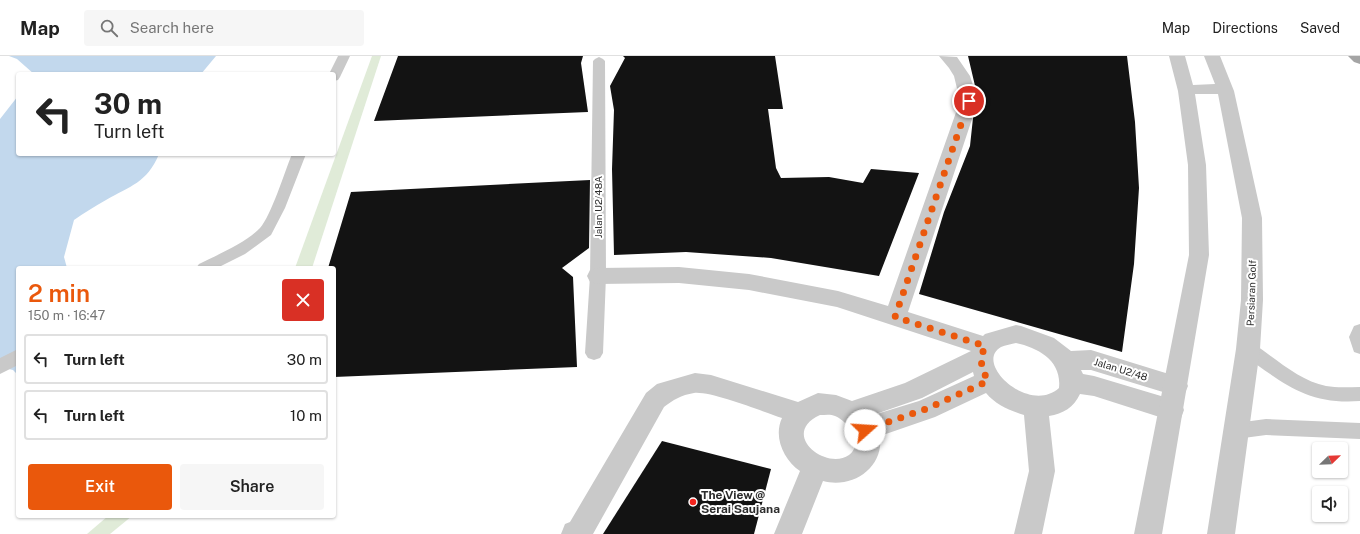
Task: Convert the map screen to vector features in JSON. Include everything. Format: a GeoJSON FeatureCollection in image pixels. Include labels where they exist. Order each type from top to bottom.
{"type":"FeatureCollection","features":[{"type":"Feature","properties":{"kind":"main road"},"geometry":{"type":"LineString","coordinates":[[1356,56],[1360,59]]}},
{"type":"Feature","properties":{"kind":"street"},"geometry":{"type":"LineString","coordinates":[[895,317],[969,101],[963,77],[955,62],[947,56]]}},
{"type":"Feature","properties":{"kind":"street"},"geometry":{"type":"LineString","coordinates":[[1148,534],[1172,410],[1199,255],[1197,165],[1186,91],[1177,56]]}},
{"type":"Feature","properties":{"kind":"street","name":"Persiaran Golf"},"geometry":{"type":"LineString","coordinates":[[1212,56],[1226,91],[1252,218],[1252,300],[1248,349],[1221,534]]}},
{"type":"Feature","properties":{"kind":"street"},"geometry":{"type":"LineString","coordinates":[[1186,91],[1201,88],[1215,88],[1226,91]]}},
{"type":"Feature","properties":{"kind":"street"},"geometry":{"type":"LineString","coordinates":[[598,276],[679,275],[749,282],[838,298],[895,317],[983,352]]}},
{"type":"Feature","properties":{"kind":"street"},"geometry":{"type":"LineString","coordinates":[[858,421],[983,352],[993,340],[1003,336],[1023,336],[1043,343],[1055,350],[1065,360],[1071,372],[1072,383],[1070,393],[1062,401],[1051,406],[1036,407],[1009,399],[997,391],[988,381],[982,369],[983,352]]}},
{"type":"Feature","properties":{"kind":"street","name":"Jalan U2/48"},"geometry":{"type":"LineString","coordinates":[[1065,360],[1091,360],[1176,386]]}},
{"type":"Feature","properties":{"kind":"street"},"geometry":{"type":"LineString","coordinates":[[858,421],[926,409],[988,381]]}},
{"type":"Feature","properties":{"kind":"street"},"geometry":{"type":"LineString","coordinates":[[575,534],[580,531],[655,400],[666,391],[695,383],[711,385],[799,413]]}},
{"type":"Feature","properties":{"kind":"street"},"geometry":{"type":"LineString","coordinates":[[1072,383],[1094,386],[1172,410]]}},
{"type":"Feature","properties":{"kind":"street"},"geometry":{"type":"LineString","coordinates":[[818,404],[829,404],[840,407],[858,421],[868,441],[867,451],[861,461],[852,467],[840,471],[828,471],[815,467],[804,461],[796,452],[790,431],[793,421],[799,413],[808,407],[818,404]]}},
{"type":"Feature","properties":{"kind":"street"},"geometry":{"type":"LineString","coordinates":[[1028,534],[1042,471],[1036,407]]}},
{"type":"Feature","properties":{"kind":"street"},"geometry":{"type":"LineString","coordinates":[[788,534],[815,467]]}},
{"type":"Feature","properties":{"kind":"lane"},"geometry":{"type":"LineString","coordinates":[[336,73],[344,56]]}},
{"type":"Feature","properties":{"kind":"lane","name":"Jalan U2/48A"},"geometry":{"type":"LineString","coordinates":[[594,353],[598,276],[599,61]]}},
{"type":"Feature","properties":{"kind":"lane"},"geometry":{"type":"LineString","coordinates":[[208,266],[240,250],[266,231],[278,208],[298,156]]}},
{"type":"Feature","properties":{"kind":"lane"},"geometry":{"type":"LineString","coordinates":[[1360,331],[1357,337],[1360,347]]}},
{"type":"Feature","properties":{"kind":"lane"},"geometry":{"type":"LineString","coordinates":[[1248,349],[1298,382],[1320,392],[1342,395],[1360,394]]}},
{"type":"Feature","properties":{"kind":"lane"},"geometry":{"type":"LineString","coordinates":[[0,367],[16,357]]}},
{"type":"Feature","properties":{"kind":"lane"},"geometry":{"type":"LineString","coordinates":[[1236,431],[1273,427],[1360,431]]}},
{"type":"Feature","properties":{"kind":"green space"},"geometry":{"type":"Polygon","coordinates":[[[372,56],[381,56],[313,266],[296,266],[336,156],[372,56]]]}},
{"type":"Feature","properties":{"kind":"green space"},"geometry":{"type":"Polygon","coordinates":[[[106,518],[130,518],[110,534],[87,534],[106,518]]]}},
{"type":"Feature","properties":{"kind":"water"},"geometry":{"type":"Polygon","coordinates":[[[9,56],[216,56],[203,72],[32,72],[17,59],[9,56]]]}},
{"type":"Feature","properties":{"kind":"water"},"geometry":{"type":"Polygon","coordinates":[[[16,99],[16,156],[158,156],[149,171],[137,183],[74,220],[64,257],[66,266],[16,266],[16,373],[13,370],[0,367],[0,119],[16,99]]]}},
{"type":"Feature","properties":{"kind":"building"},"geometry":{"type":"Polygon","coordinates":[[[398,56],[583,56],[581,63],[588,112],[374,121],[398,56]]]}},
{"type":"Feature","properties":{"kind":"building"},"geometry":{"type":"Polygon","coordinates":[[[623,56],[775,56],[783,109],[768,109],[776,168],[781,178],[829,177],[863,183],[871,169],[919,173],[879,276],[771,258],[686,252],[614,255],[612,169],[614,110],[610,86],[625,58],[623,56]]]}},
{"type":"Feature","properties":{"kind":"building"},"geometry":{"type":"Polygon","coordinates":[[[968,56],[1127,56],[1135,122],[1139,188],[1134,264],[1122,352],[919,294],[944,212],[970,146],[976,90],[968,56]]]}},
{"type":"Feature","properties":{"kind":"building"},"geometry":{"type":"Polygon","coordinates":[[[590,180],[589,248],[562,268],[573,277],[577,367],[336,377],[336,266],[329,266],[351,192],[590,180]]]}},
{"type":"Feature","properties":{"kind":"building","name":"The View @ Serai Saujana"},"geometry":{"type":"Polygon","coordinates":[[[662,441],[771,469],[754,534],[603,534],[662,441]]]}},
{"type":"Feature","properties":{"kind":"place","name":"The View @ Serai Saujana"},"geometry":{"type":"Point","coordinates":[693,502]}},
{"type":"Feature","properties":{"kind":"route"},"geometry":{"type":"LineString","coordinates":[[865,430],[926,409],[988,381],[982,369],[981,357],[985,346],[895,317],[969,101]]}}]}
